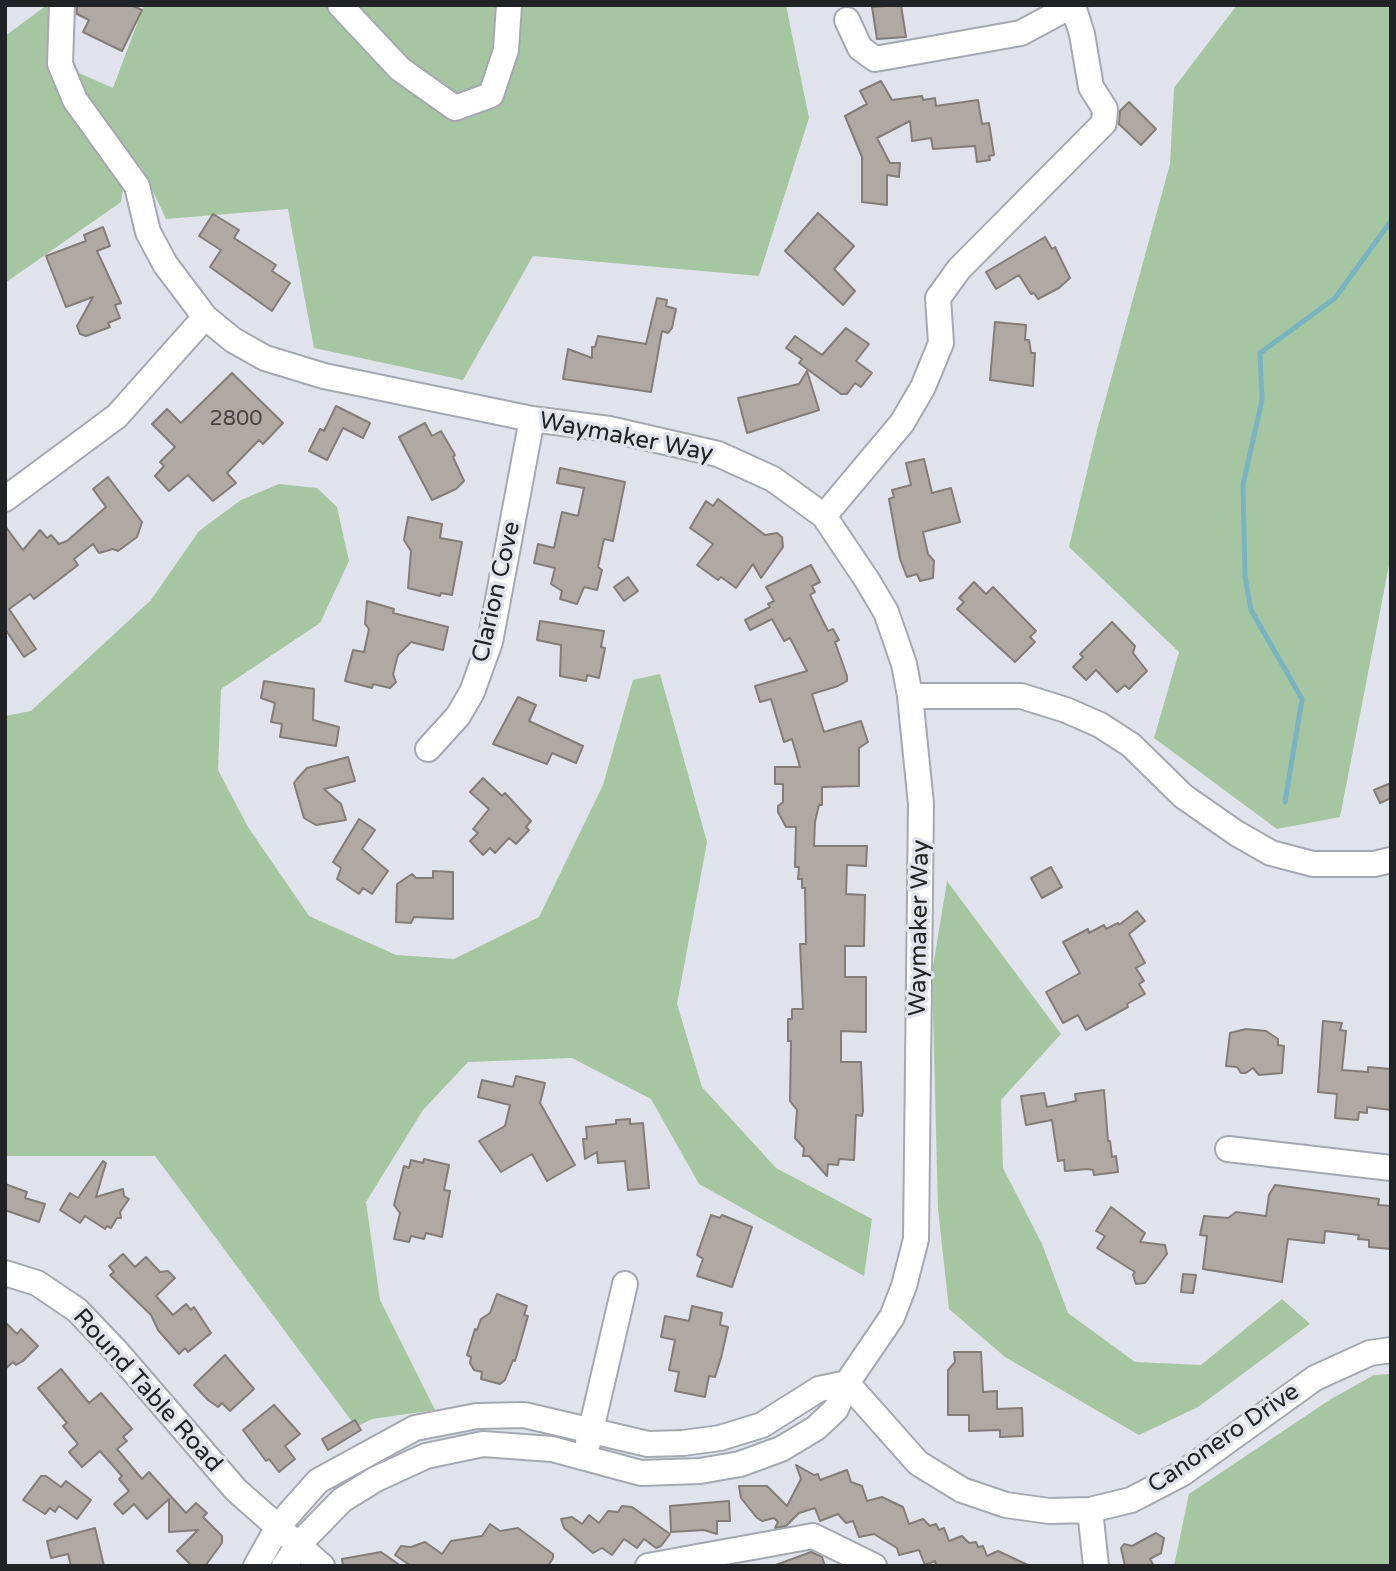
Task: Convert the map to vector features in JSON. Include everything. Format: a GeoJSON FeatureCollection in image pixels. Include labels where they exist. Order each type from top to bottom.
{"type":"FeatureCollection","features":[{"type":"Feature","properties":{"kind":"street","name":"Waymaker Way"},"geometry":{"type":"LineString","coordinates":[[62,5],[60,64],[75,100],[136,186],[148,232],[165,264],[205,317],[233,340],[265,358],[324,376],[532,419],[609,429],[718,454],[773,479],[824,516],[886,612],[904,664],[910,696],[921,804],[916,1239],[904,1286],[892,1317],[846,1383],[836,1409],[816,1428],[781,1449],[740,1464],[700,1471],[641,1473],[551,1449],[483,1444],[426,1456],[376,1479],[342,1500],[299,1544],[284,1566]]}},
{"type":"Feature","properties":{"kind":"street"},"geometry":{"type":"LineString","coordinates":[[340,5],[400,69],[455,108],[491,95],[506,50],[509,5]]}},
{"type":"Feature","properties":{"kind":"street"},"geometry":{"type":"LineString","coordinates":[[824,516],[902,423],[923,387],[940,343],[938,298],[960,270],[1104,123],[1105,109],[1091,87],[1082,34],[1073,6],[1021,33],[875,59],[860,48],[847,20]]}},
{"type":"Feature","properties":{"kind":"street"},"geometry":{"type":"LineString","coordinates":[[5,499],[117,416],[205,317]]}},
{"type":"Feature","properties":{"kind":"street","name":"Clarion Cove"},"geometry":{"type":"LineString","coordinates":[[428,749],[458,716],[472,692],[490,642],[532,419]]}},
{"type":"Feature","properties":{"kind":"street"},"geometry":{"type":"LineString","coordinates":[[910,696],[1021,696],[1066,710],[1131,745],[1183,796],[1236,833],[1271,853],[1313,864],[1374,864],[1391,860]]}},
{"type":"Feature","properties":{"kind":"street"},"geometry":{"type":"LineString","coordinates":[[1228,1149],[1391,1168]]}},
{"type":"Feature","properties":{"kind":"street","name":"Round Table Road"},"geometry":{"type":"LineString","coordinates":[[5,1273],[37,1283],[77,1310],[236,1490],[279,1525],[322,1566]]}},
{"type":"Feature","properties":{"kind":"street"},"geometry":{"type":"LineString","coordinates":[[585,1458],[625,1284]]}},
{"type":"Feature","properties":{"kind":"street","name":"Canonero Drive"},"geometry":{"type":"LineString","coordinates":[[846,1383],[918,1463],[962,1490],[1006,1505],[1049,1511],[1090,1510],[1131,1500],[1183,1473],[1315,1377],[1370,1353],[1391,1350]]}},
{"type":"Feature","properties":{"kind":"street"},"geometry":{"type":"LineString","coordinates":[[256,1566],[279,1525],[318,1482],[415,1428],[477,1416],[524,1415],[648,1444],[720,1438],[762,1424],[819,1390],[846,1383]]}},
{"type":"Feature","properties":{"kind":"street"},"geometry":{"type":"LineString","coordinates":[[1090,1510],[1096,1566]]}},
{"type":"Feature","properties":{"kind":"street"},"geometry":{"type":"LineString","coordinates":[[648,1566],[813,1536],[874,1566]]}},
{"type":"Feature","properties":{"kind":"green space"},"geometry":{"type":"Polygon","coordinates":[[[47,5],[53,5],[50,65],[65,107],[124,184],[121,202],[5,283],[5,36],[47,5]]]}},
{"type":"Feature","properties":{"kind":"green space"},"geometry":{"type":"Polygon","coordinates":[[[144,5],[786,5],[809,118],[759,276],[533,256],[463,380],[314,348],[288,209],[166,219],[142,168],[84,108],[72,70],[113,88],[144,5]]]}},
{"type":"Feature","properties":{"kind":"green space"},"geometry":{"type":"Polygon","coordinates":[[[1237,5],[1391,5],[1391,555],[1340,817],[1277,829],[1154,738],[1179,652],[1069,547],[1097,430],[1170,164],[1174,88],[1237,5]]]}},
{"type":"Feature","properties":{"kind":"green space"},"geometry":{"type":"Polygon","coordinates":[[[279,484],[317,488],[337,507],[349,561],[320,623],[221,689],[218,770],[248,827],[309,916],[396,955],[454,959],[539,917],[603,785],[633,680],[660,674],[707,842],[677,1004],[702,1087],[776,1168],[872,1219],[864,1276],[699,1184],[651,1099],[572,1058],[468,1062],[423,1110],[366,1202],[380,1300],[435,1410],[372,1419],[356,1427],[155,1156],[5,1156],[5,716],[31,711],[151,600],[199,531],[241,500],[279,484]]]}},
{"type":"Feature","properties":{"kind":"green space"},"geometry":{"type":"Polygon","coordinates":[[[947,881],[1061,1034],[1001,1100],[1003,1168],[1042,1244],[1068,1313],[1135,1362],[1201,1365],[1282,1299],[1310,1324],[1198,1407],[1139,1435],[1005,1357],[949,1309],[938,1209],[932,973],[947,881]]]}},
{"type":"Feature","properties":{"kind":"green space"},"geometry":{"type":"Polygon","coordinates":[[[1391,1374],[1391,1566],[1174,1566],[1189,1494],[1331,1399],[1374,1375],[1391,1374]]]}},
{"type":"Feature","properties":{"kind":"building"},"geometry":{"type":"Polygon","coordinates":[[[77,5],[131,5],[142,10],[122,51],[83,32],[89,20],[77,14],[77,5]]]}},
{"type":"Feature","properties":{"kind":"building"},"geometry":{"type":"Polygon","coordinates":[[[901,5],[906,37],[877,39],[872,7],[901,5]]]}},
{"type":"Feature","properties":{"kind":"building"},"geometry":{"type":"Polygon","coordinates":[[[881,81],[892,100],[922,96],[923,100],[935,98],[936,106],[978,100],[982,124],[989,123],[994,155],[989,156],[990,160],[977,162],[975,146],[933,149],[931,138],[912,141],[910,121],[877,138],[890,163],[900,163],[899,177],[887,175],[887,205],[862,202],[862,157],[845,116],[867,104],[860,91],[881,81]]]}},
{"type":"Feature","properties":{"kind":"building"},"geometry":{"type":"Polygon","coordinates":[[[1129,102],[1156,129],[1141,145],[1119,124],[1120,111],[1129,102]]]}},
{"type":"Feature","properties":{"kind":"building"},"geometry":{"type":"Polygon","coordinates":[[[818,213],[854,246],[834,269],[855,291],[843,305],[785,251],[818,213]]]}},
{"type":"Feature","properties":{"kind":"building"},"geometry":{"type":"Polygon","coordinates":[[[213,214],[239,230],[234,238],[276,265],[272,271],[290,283],[272,311],[210,267],[221,250],[199,236],[213,214]]]}},
{"type":"Feature","properties":{"kind":"building"},"geometry":{"type":"Polygon","coordinates":[[[103,227],[110,246],[97,251],[121,303],[115,305],[120,318],[108,323],[110,327],[86,336],[80,334],[77,326],[93,297],[66,307],[46,256],[86,241],[84,235],[103,227]]]}},
{"type":"Feature","properties":{"kind":"building"},"geometry":{"type":"Polygon","coordinates":[[[1045,237],[1052,249],[1055,247],[1070,278],[1059,288],[1038,299],[1034,293],[1031,294],[1019,275],[996,289],[986,272],[1045,237]]]}},
{"type":"Feature","properties":{"kind":"building"},"geometry":{"type":"Polygon","coordinates":[[[657,298],[667,300],[666,306],[676,309],[672,328],[668,333],[662,331],[651,392],[563,379],[568,349],[592,358],[592,347],[595,347],[598,336],[646,344],[657,298]]]}},
{"type":"Feature","properties":{"kind":"building"},"geometry":{"type":"Polygon","coordinates":[[[995,322],[1026,325],[1025,340],[1029,340],[1031,353],[1035,353],[1033,386],[990,380],[995,322]]]}},
{"type":"Feature","properties":{"kind":"building"},"geometry":{"type":"Polygon","coordinates":[[[846,328],[869,344],[856,361],[872,373],[861,387],[855,383],[847,394],[841,394],[799,363],[802,359],[786,348],[795,336],[822,355],[846,328]]]}},
{"type":"Feature","properties":{"kind":"building"},"geometry":{"type":"Polygon","coordinates":[[[807,371],[819,410],[747,433],[738,398],[799,384],[807,371]]]}},
{"type":"Feature","properties":{"kind":"building"},"geometry":{"type":"Polygon","coordinates":[[[232,373],[283,423],[263,444],[259,440],[227,473],[236,483],[213,501],[188,475],[169,491],[155,476],[164,466],[160,462],[175,447],[152,424],[167,409],[181,423],[232,373]]]}},
{"type":"Feature","properties":{"kind":"building"},"geometry":{"type":"Polygon","coordinates":[[[336,406],[370,423],[363,438],[343,428],[327,460],[309,451],[320,429],[324,431],[336,406]]]}},
{"type":"Feature","properties":{"kind":"building"},"geometry":{"type":"Polygon","coordinates":[[[425,423],[432,436],[441,431],[455,455],[453,457],[464,481],[456,489],[432,500],[399,437],[425,423]]]}},
{"type":"Feature","properties":{"kind":"building"},"geometry":{"type":"Polygon","coordinates":[[[924,459],[932,493],[951,488],[960,522],[923,532],[928,554],[934,561],[933,578],[920,581],[917,574],[907,577],[900,559],[889,499],[894,497],[892,490],[911,485],[906,463],[924,459]]]}},
{"type":"Feature","properties":{"kind":"building"},"geometry":{"type":"Polygon","coordinates":[[[560,468],[625,482],[613,541],[604,539],[598,567],[602,570],[597,590],[584,587],[577,604],[560,599],[562,591],[551,584],[555,568],[534,563],[538,544],[554,548],[562,512],[578,516],[584,488],[557,483],[560,468]]]}},
{"type":"Feature","properties":{"kind":"building"},"geometry":{"type":"Polygon","coordinates":[[[108,477],[142,522],[137,537],[118,551],[113,549],[99,553],[93,544],[74,559],[78,565],[34,599],[30,594],[9,609],[36,649],[24,657],[5,629],[5,526],[23,550],[40,530],[47,538],[51,535],[59,544],[67,541],[106,507],[93,489],[108,477]]]}},
{"type":"Feature","properties":{"kind":"building"},"geometry":{"type":"Polygon","coordinates":[[[718,499],[765,535],[777,533],[782,537],[783,547],[761,578],[753,564],[736,588],[721,577],[718,580],[697,565],[713,544],[690,528],[706,501],[713,506],[718,499]]]}},
{"type":"Feature","properties":{"kind":"building"},"geometry":{"type":"Polygon","coordinates":[[[408,517],[442,524],[440,538],[462,542],[452,595],[441,593],[440,596],[408,588],[411,551],[404,540],[408,517]]]}},
{"type":"Feature","properties":{"kind":"building"},"geometry":{"type":"Polygon","coordinates":[[[811,565],[820,582],[812,586],[815,592],[810,595],[828,631],[833,629],[839,640],[835,642],[847,676],[847,681],[838,686],[812,694],[824,732],[861,721],[868,742],[859,748],[859,786],[822,787],[822,805],[819,805],[815,822],[814,846],[867,846],[866,866],[847,865],[846,894],[865,895],[864,946],[845,946],[845,977],[866,977],[866,1032],[841,1031],[841,1062],[861,1062],[863,1111],[862,1116],[856,1115],[854,1160],[839,1159],[838,1165],[828,1164],[827,1176],[809,1156],[803,1156],[804,1148],[795,1138],[797,1110],[790,1101],[791,1041],[788,1041],[788,1019],[792,1019],[792,1009],[803,1009],[800,944],[806,944],[805,888],[802,888],[802,879],[798,879],[799,867],[795,867],[796,827],[786,827],[778,812],[778,806],[783,802],[783,784],[775,784],[775,767],[800,767],[792,739],[784,742],[771,699],[760,702],[755,686],[807,671],[790,638],[784,641],[772,619],[750,630],[745,620],[770,607],[768,604],[774,601],[766,587],[811,565]]]}},
{"type":"Feature","properties":{"kind":"building"},"geometry":{"type":"Polygon","coordinates":[[[628,577],[638,591],[624,601],[614,587],[628,577]]]}},
{"type":"Feature","properties":{"kind":"building"},"geometry":{"type":"Polygon","coordinates":[[[974,582],[986,594],[993,587],[1036,631],[1030,637],[1035,642],[1015,662],[957,609],[964,602],[959,598],[974,582]]]}},
{"type":"Feature","properties":{"kind":"building"},"geometry":{"type":"Polygon","coordinates":[[[367,601],[394,609],[393,613],[448,627],[443,650],[411,642],[398,655],[393,674],[396,682],[390,688],[373,684],[372,688],[345,681],[353,650],[364,652],[369,629],[365,624],[367,601]]]}},
{"type":"Feature","properties":{"kind":"building"},"geometry":{"type":"Polygon","coordinates":[[[540,621],[604,631],[601,647],[605,648],[599,678],[587,675],[586,681],[560,676],[561,645],[537,640],[540,621]]]}},
{"type":"Feature","properties":{"kind":"building"},"geometry":{"type":"Polygon","coordinates":[[[1112,622],[1135,646],[1133,653],[1147,671],[1129,689],[1125,685],[1117,692],[1096,670],[1086,680],[1073,667],[1083,657],[1080,654],[1112,622]]]}},
{"type":"Feature","properties":{"kind":"building"},"geometry":{"type":"Polygon","coordinates":[[[264,681],[314,689],[313,720],[339,727],[336,746],[280,737],[282,724],[271,722],[275,703],[261,698],[264,681]]]}},
{"type":"Feature","properties":{"kind":"building"},"geometry":{"type":"Polygon","coordinates":[[[518,697],[536,705],[529,721],[583,746],[576,763],[552,753],[547,764],[493,744],[518,697]]]}},
{"type":"Feature","properties":{"kind":"building"},"geometry":{"type":"Polygon","coordinates":[[[348,757],[355,781],[324,789],[341,804],[346,820],[316,825],[304,818],[294,783],[307,768],[348,757]]]}},
{"type":"Feature","properties":{"kind":"building"},"geometry":{"type":"Polygon","coordinates":[[[483,778],[502,796],[505,793],[531,821],[526,827],[529,830],[516,844],[509,838],[495,853],[490,848],[483,855],[470,841],[478,833],[473,829],[489,809],[470,792],[483,778]]]}},
{"type":"Feature","properties":{"kind":"building"},"geometry":{"type":"Polygon","coordinates":[[[1391,783],[1391,798],[1380,803],[1374,790],[1391,783]]]}},
{"type":"Feature","properties":{"kind":"building"},"geometry":{"type":"Polygon","coordinates":[[[359,819],[375,830],[362,849],[388,871],[372,894],[363,888],[359,894],[337,879],[341,868],[333,862],[359,819]]]}},
{"type":"Feature","properties":{"kind":"building"},"geometry":{"type":"Polygon","coordinates":[[[1051,867],[1062,887],[1042,898],[1031,878],[1051,867]]]}},
{"type":"Feature","properties":{"kind":"building"},"geometry":{"type":"Polygon","coordinates":[[[433,871],[453,872],[453,919],[414,917],[411,923],[396,922],[397,884],[412,874],[416,878],[433,878],[433,871]]]}},
{"type":"Feature","properties":{"kind":"building"},"geometry":{"type":"Polygon","coordinates":[[[1137,911],[1145,921],[1129,934],[1145,963],[1136,968],[1144,981],[1139,984],[1145,994],[1127,1004],[1128,1007],[1086,1030],[1078,1015],[1063,1023],[1046,992],[1080,973],[1063,942],[1088,929],[1089,933],[1104,925],[1106,929],[1118,923],[1119,925],[1137,911]]]}},
{"type":"Feature","properties":{"kind":"building"},"geometry":{"type":"Polygon","coordinates":[[[1323,1021],[1342,1023],[1340,1030],[1346,1031],[1342,1070],[1368,1072],[1368,1067],[1391,1069],[1391,1110],[1367,1107],[1367,1113],[1359,1112],[1358,1120],[1335,1118],[1337,1094],[1318,1092],[1323,1021]]]}},
{"type":"Feature","properties":{"kind":"building"},"geometry":{"type":"Polygon","coordinates":[[[1246,1029],[1266,1031],[1278,1039],[1278,1045],[1284,1046],[1282,1073],[1259,1075],[1253,1068],[1241,1073],[1237,1067],[1226,1066],[1230,1033],[1246,1029]]]}},
{"type":"Feature","properties":{"kind":"building"},"geometry":{"type":"Polygon","coordinates":[[[516,1076],[545,1083],[540,1103],[575,1165],[547,1181],[532,1154],[501,1172],[479,1141],[505,1126],[510,1105],[478,1097],[482,1080],[513,1087],[516,1076]]]}},
{"type":"Feature","properties":{"kind":"building"},"geometry":{"type":"Polygon","coordinates":[[[1104,1090],[1108,1141],[1112,1157],[1116,1156],[1118,1172],[1094,1175],[1093,1170],[1088,1169],[1065,1171],[1064,1160],[1058,1161],[1052,1120],[1026,1125],[1021,1096],[1044,1093],[1047,1107],[1076,1101],[1075,1094],[1104,1090]]]}},
{"type":"Feature","properties":{"kind":"building"},"geometry":{"type":"Polygon","coordinates":[[[630,1119],[630,1124],[643,1123],[649,1188],[628,1190],[625,1161],[598,1163],[597,1152],[585,1159],[583,1139],[587,1139],[586,1127],[616,1124],[616,1120],[630,1119]]]}},
{"type":"Feature","properties":{"kind":"building"},"geometry":{"type":"Polygon","coordinates":[[[424,1159],[449,1165],[444,1190],[450,1191],[442,1237],[426,1233],[424,1239],[411,1236],[409,1242],[394,1239],[400,1213],[394,1205],[404,1166],[409,1168],[411,1160],[423,1163],[424,1159]]]}},
{"type":"Feature","properties":{"kind":"building"},"geometry":{"type":"Polygon","coordinates":[[[103,1161],[106,1163],[96,1197],[123,1189],[124,1196],[129,1199],[120,1212],[121,1218],[117,1218],[111,1228],[107,1226],[105,1229],[85,1216],[80,1223],[60,1210],[70,1193],[78,1198],[103,1161]]]}},
{"type":"Feature","properties":{"kind":"building"},"geometry":{"type":"Polygon","coordinates":[[[5,1184],[27,1192],[25,1198],[45,1204],[39,1222],[5,1210],[5,1184]]]}},
{"type":"Feature","properties":{"kind":"building"},"geometry":{"type":"Polygon","coordinates":[[[1275,1185],[1379,1199],[1378,1205],[1391,1206],[1391,1249],[1369,1247],[1369,1240],[1358,1239],[1359,1235],[1325,1231],[1324,1243],[1288,1239],[1282,1282],[1203,1269],[1207,1236],[1200,1235],[1204,1216],[1228,1218],[1236,1212],[1266,1216],[1269,1195],[1275,1185]]]}},
{"type":"Feature","properties":{"kind":"building"},"geometry":{"type":"Polygon","coordinates":[[[1111,1207],[1145,1233],[1140,1242],[1165,1245],[1167,1254],[1145,1283],[1136,1284],[1133,1275],[1135,1272],[1097,1248],[1105,1236],[1096,1231],[1111,1207]]]}},
{"type":"Feature","properties":{"kind":"building"},"geometry":{"type":"Polygon","coordinates":[[[711,1215],[720,1218],[722,1215],[752,1227],[732,1287],[697,1276],[703,1259],[697,1255],[711,1215]]]}},
{"type":"Feature","properties":{"kind":"building"},"geometry":{"type":"Polygon","coordinates":[[[123,1254],[135,1267],[146,1257],[160,1272],[168,1271],[175,1278],[156,1296],[173,1315],[186,1304],[191,1310],[194,1307],[211,1333],[188,1352],[185,1348],[179,1354],[158,1330],[151,1315],[110,1275],[114,1272],[109,1266],[123,1254]]]}},
{"type":"Feature","properties":{"kind":"building"},"geometry":{"type":"Polygon","coordinates":[[[1183,1274],[1196,1275],[1193,1293],[1181,1292],[1183,1274]]]}},
{"type":"Feature","properties":{"kind":"building"},"geometry":{"type":"Polygon","coordinates":[[[497,1294],[527,1306],[524,1315],[528,1316],[515,1361],[513,1360],[505,1380],[500,1384],[481,1379],[482,1372],[474,1370],[470,1363],[471,1357],[467,1355],[475,1329],[477,1330],[481,1319],[490,1313],[497,1294]]]}},
{"type":"Feature","properties":{"kind":"building"},"geometry":{"type":"Polygon","coordinates":[[[692,1306],[722,1313],[720,1325],[728,1327],[715,1377],[709,1376],[705,1397],[675,1391],[679,1372],[669,1370],[675,1340],[661,1337],[665,1316],[689,1321],[692,1306]]]}},
{"type":"Feature","properties":{"kind":"building"},"geometry":{"type":"Polygon","coordinates":[[[5,1322],[17,1334],[21,1329],[38,1346],[23,1361],[16,1365],[13,1362],[5,1369],[5,1322]]]}},
{"type":"Feature","properties":{"kind":"building"},"geometry":{"type":"Polygon","coordinates":[[[954,1352],[981,1352],[983,1392],[997,1391],[997,1409],[1022,1408],[1023,1436],[1000,1437],[1000,1430],[969,1431],[969,1415],[948,1415],[948,1370],[955,1362],[954,1352]]]}},
{"type":"Feature","properties":{"kind":"building"},"geometry":{"type":"Polygon","coordinates":[[[225,1355],[254,1389],[230,1411],[222,1403],[218,1407],[208,1400],[194,1385],[225,1355]]]}},
{"type":"Feature","properties":{"kind":"building"},"geometry":{"type":"Polygon","coordinates":[[[61,1369],[89,1403],[101,1393],[132,1429],[123,1437],[127,1441],[117,1449],[142,1479],[149,1472],[186,1513],[196,1503],[207,1513],[203,1517],[222,1536],[222,1543],[205,1566],[192,1566],[177,1551],[198,1530],[169,1532],[169,1499],[147,1519],[134,1504],[123,1514],[114,1504],[129,1491],[119,1479],[122,1476],[100,1451],[82,1467],[69,1452],[78,1444],[63,1426],[67,1423],[38,1388],[61,1369]]]}},
{"type":"Feature","properties":{"kind":"building"},"geometry":{"type":"Polygon","coordinates":[[[274,1405],[300,1434],[285,1446],[295,1459],[279,1472],[269,1459],[266,1461],[243,1430],[274,1405]]]}},
{"type":"Feature","properties":{"kind":"building"},"geometry":{"type":"Polygon","coordinates":[[[355,1420],[361,1430],[328,1450],[322,1439],[355,1420]]]}},
{"type":"Feature","properties":{"kind":"building"},"geometry":{"type":"Polygon","coordinates":[[[796,1465],[814,1475],[818,1474],[820,1480],[847,1470],[851,1482],[862,1486],[867,1501],[882,1497],[903,1507],[909,1524],[923,1519],[930,1526],[936,1524],[939,1530],[944,1528],[949,1541],[962,1536],[969,1543],[976,1542],[978,1547],[983,1546],[987,1556],[998,1551],[1030,1566],[936,1566],[935,1561],[925,1565],[919,1550],[899,1555],[897,1548],[874,1534],[859,1537],[853,1521],[846,1523],[838,1514],[820,1521],[815,1508],[799,1513],[786,1526],[775,1528],[778,1522],[774,1518],[762,1521],[757,1518],[741,1498],[739,1486],[767,1486],[787,1506],[801,1479],[796,1465]]]}},
{"type":"Feature","properties":{"kind":"building"},"geometry":{"type":"Polygon","coordinates":[[[41,1476],[46,1476],[61,1487],[66,1481],[91,1500],[77,1519],[59,1506],[55,1512],[50,1508],[45,1514],[23,1500],[41,1476]]]}},
{"type":"Feature","properties":{"kind":"building"},"geometry":{"type":"Polygon","coordinates":[[[729,1501],[730,1521],[717,1521],[717,1534],[704,1530],[671,1532],[670,1506],[729,1501]]]}},
{"type":"Feature","properties":{"kind":"building"},"geometry":{"type":"Polygon","coordinates":[[[622,1506],[632,1507],[670,1534],[661,1546],[656,1548],[644,1539],[637,1548],[624,1539],[612,1555],[602,1548],[593,1553],[564,1528],[561,1519],[572,1517],[582,1524],[589,1515],[599,1523],[608,1511],[618,1512],[622,1506]]]}},
{"type":"Feature","properties":{"kind":"building"},"geometry":{"type":"Polygon","coordinates":[[[490,1524],[500,1531],[518,1528],[553,1554],[548,1566],[411,1566],[395,1555],[401,1546],[411,1547],[425,1542],[442,1554],[451,1541],[482,1536],[490,1524]]]}},
{"type":"Feature","properties":{"kind":"building"},"geometry":{"type":"Polygon","coordinates":[[[95,1528],[104,1566],[71,1566],[68,1554],[51,1558],[47,1541],[95,1528]]]}},
{"type":"Feature","properties":{"kind":"building"},"geometry":{"type":"Polygon","coordinates":[[[1156,1533],[1164,1538],[1161,1553],[1150,1559],[1154,1566],[1125,1566],[1121,1548],[1124,1544],[1132,1546],[1156,1533]]]}},
{"type":"Feature","properties":{"kind":"building"},"geometry":{"type":"Polygon","coordinates":[[[381,1552],[401,1566],[343,1566],[342,1559],[381,1552]]]}},
{"type":"Feature","properties":{"kind":"building"},"geometry":{"type":"Polygon","coordinates":[[[811,1552],[822,1557],[825,1566],[773,1566],[811,1552]]]}},
{"type":"Feature","properties":{"kind":"waterway"},"geometry":{"type":"LineString","coordinates":[[1285,802],[1302,699],[1251,610],[1245,577],[1243,485],[1262,400],[1260,353],[1335,298],[1391,221]]}}]}
